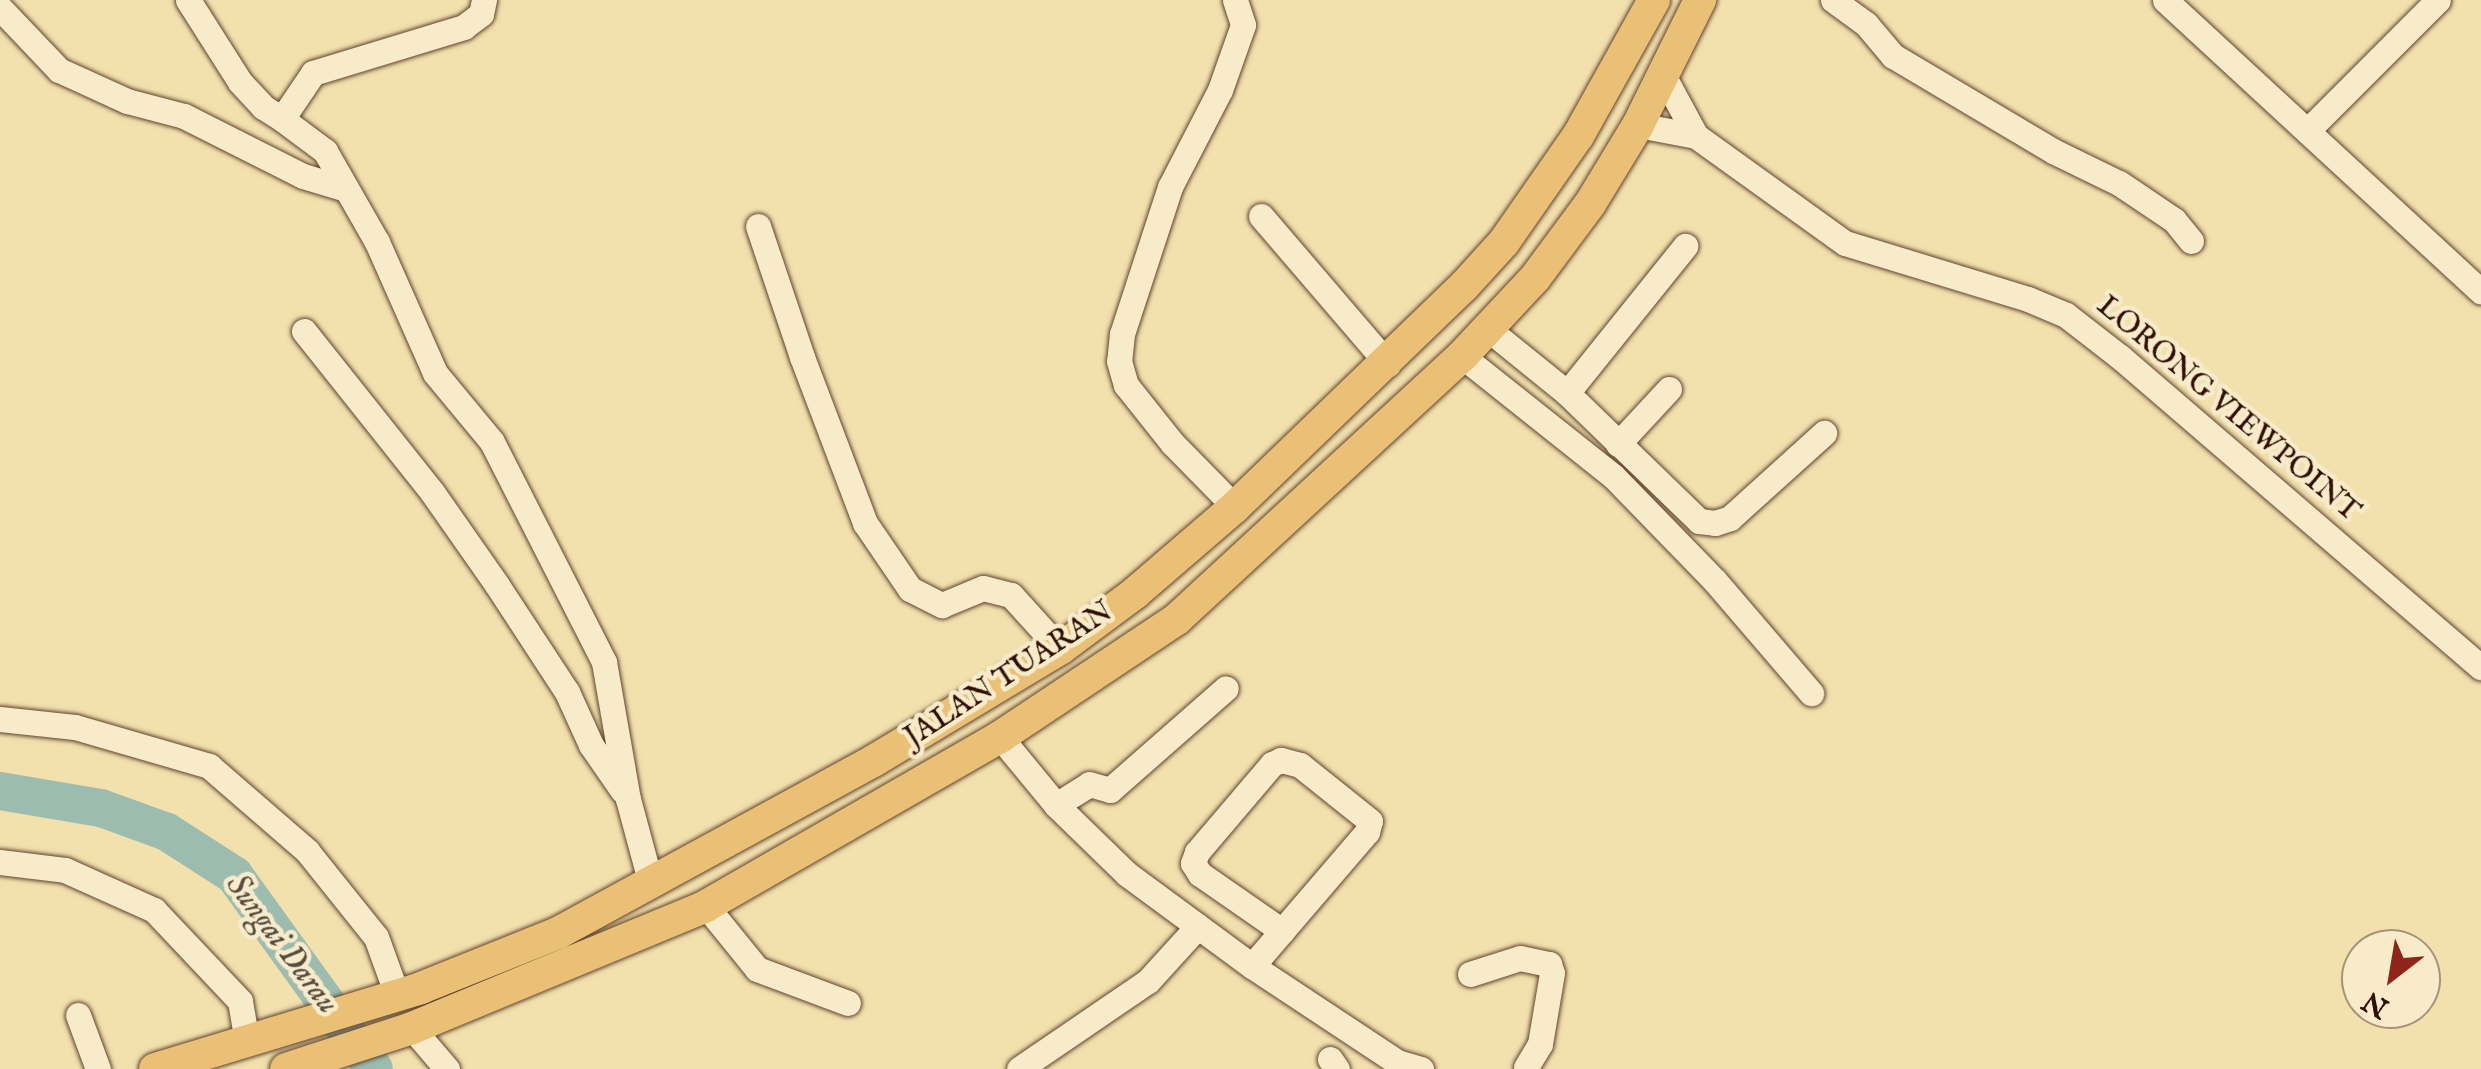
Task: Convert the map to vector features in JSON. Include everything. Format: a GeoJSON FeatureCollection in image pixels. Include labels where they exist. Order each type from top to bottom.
{"type":"FeatureCollection","features":[{"type":"Feature","properties":{"kind":"main road","name":"JALAN TUARAN"},"geometry":{"type":"LineString","coordinates":[[156,1069],[384,999],[515,952],[712,851],[989,695],[1060,648],[1135,593],[1235,507],[1388,364],[1504,242],[1538,197],[1613,79],[1654,0]]}},
{"type":"Feature","properties":{"kind":"main road","name":"JALAN TUARAN"},"geometry":{"type":"LineString","coordinates":[[287,1069],[398,1033],[706,906],[1000,737],[1177,619],[1462,356],[1565,241],[1638,124],[1700,0]]}},
{"type":"Feature","properties":{"kind":"main road"},"geometry":{"type":"LineString","coordinates":[[712,851],[717,864],[725,868],[741,864],[1040,691],[1087,681]]}},
{"type":"Feature","properties":{"kind":"street"},"geometry":{"type":"LineString","coordinates":[[188,0],[240,82],[263,107],[325,151],[376,242],[435,373],[492,442],[604,662],[628,798],[651,884]]}},
{"type":"Feature","properties":{"kind":"street"},"geometry":{"type":"LineString","coordinates":[[282,119],[312,73],[464,27],[481,14],[484,0]]}},
{"type":"Feature","properties":{"kind":"street"},"geometry":{"type":"LineString","coordinates":[[1234,0],[1243,26],[1220,90],[1170,188],[1122,334],[1119,360],[1126,386],[1172,444],[1235,507]]}},
{"type":"Feature","properties":{"kind":"street"},"geometry":{"type":"LineString","coordinates":[[1833,0],[1866,24],[1893,56],[2053,152],[2118,183],[2174,220],[2192,241]]}},
{"type":"Feature","properties":{"kind":"street"},"geometry":{"type":"LineString","coordinates":[[2164,0],[2481,292]]}},
{"type":"Feature","properties":{"kind":"street"},"geometry":{"type":"LineString","coordinates":[[2306,132],[2438,0]]}},
{"type":"Feature","properties":{"kind":"street"},"geometry":{"type":"LineString","coordinates":[[0,8],[60,70],[127,101],[184,116],[303,176],[346,189]]}},
{"type":"Feature","properties":{"kind":"street"},"geometry":{"type":"LineString","coordinates":[[1664,77],[1696,136]]}},
{"type":"Feature","properties":{"kind":"street"},"geometry":{"type":"LineString","coordinates":[[1638,124],[1696,136]]}},
{"type":"Feature","properties":{"kind":"street","name":"LORONG VIEWPOINT"},"geometry":{"type":"LineString","coordinates":[[1696,136],[1846,243],[2028,298],[2066,316],[2120,356],[2481,668]]}},
{"type":"Feature","properties":{"kind":"street"},"geometry":{"type":"LineString","coordinates":[[1262,216],[1388,364]]}},
{"type":"Feature","properties":{"kind":"street"},"geometry":{"type":"LineString","coordinates":[[758,226],[802,358],[866,523],[910,589],[942,605],[983,588],[1011,595],[1060,648]]}},
{"type":"Feature","properties":{"kind":"street"},"geometry":{"type":"LineString","coordinates":[[1567,392],[1686,246]]}},
{"type":"Feature","properties":{"kind":"street"},"geometry":{"type":"LineString","coordinates":[[1488,329],[1567,392],[1699,521],[1715,523],[1730,518],[1824,433]]}},
{"type":"Feature","properties":{"kind":"street"},"geometry":{"type":"LineString","coordinates":[[304,331],[432,492],[497,585],[567,692],[591,745],[628,798]]}},
{"type":"Feature","properties":{"kind":"street"},"geometry":{"type":"LineString","coordinates":[[1462,356],[1613,476],[1714,581],[1811,692]]}},
{"type":"Feature","properties":{"kind":"street"},"geometry":{"type":"LineString","coordinates":[[1618,444],[1669,389]]}},
{"type":"Feature","properties":{"kind":"street"},"geometry":{"type":"LineString","coordinates":[[1056,805],[1089,784],[1110,790],[1226,688]]}},
{"type":"Feature","properties":{"kind":"street"},"geometry":{"type":"LineString","coordinates":[[0,719],[75,727],[209,766],[308,852],[376,938],[384,999]]}},
{"type":"Feature","properties":{"kind":"street"},"geometry":{"type":"LineString","coordinates":[[1000,737],[1056,805],[1127,874],[1252,966],[1405,1067]]}},
{"type":"Feature","properties":{"kind":"street"},"geometry":{"type":"LineString","coordinates":[[1252,966],[1367,832],[1370,821],[1300,765],[1281,760],[1272,764],[1222,822],[1192,864],[1200,874],[1282,930]]}},
{"type":"Feature","properties":{"kind":"street"},"geometry":{"type":"LineString","coordinates":[[0,862],[64,870],[154,910],[240,1001],[255,1040]]}},
{"type":"Feature","properties":{"kind":"street"},"geometry":{"type":"LineString","coordinates":[[706,906],[757,969],[848,1003]]}},
{"type":"Feature","properties":{"kind":"street"},"geometry":{"type":"LineString","coordinates":[[1019,1069],[1148,982],[1198,926]]}},
{"type":"Feature","properties":{"kind":"street"},"geometry":{"type":"LineString","coordinates":[[1470,974],[1520,958],[1549,964],[1552,973],[1540,1044],[1521,1068]]}},
{"type":"Feature","properties":{"kind":"street"},"geometry":{"type":"LineString","coordinates":[[78,1016],[98,1069]]}},
{"type":"Feature","properties":{"kind":"street"},"geometry":{"type":"LineString","coordinates":[[398,1033],[446,1069]]}},
{"type":"Feature","properties":{"kind":"waterway","name":"Sungai Darau"},"geometry":{"type":"LineString","coordinates":[[0,791],[101,808],[167,832],[234,875],[374,1069]]}}]}
